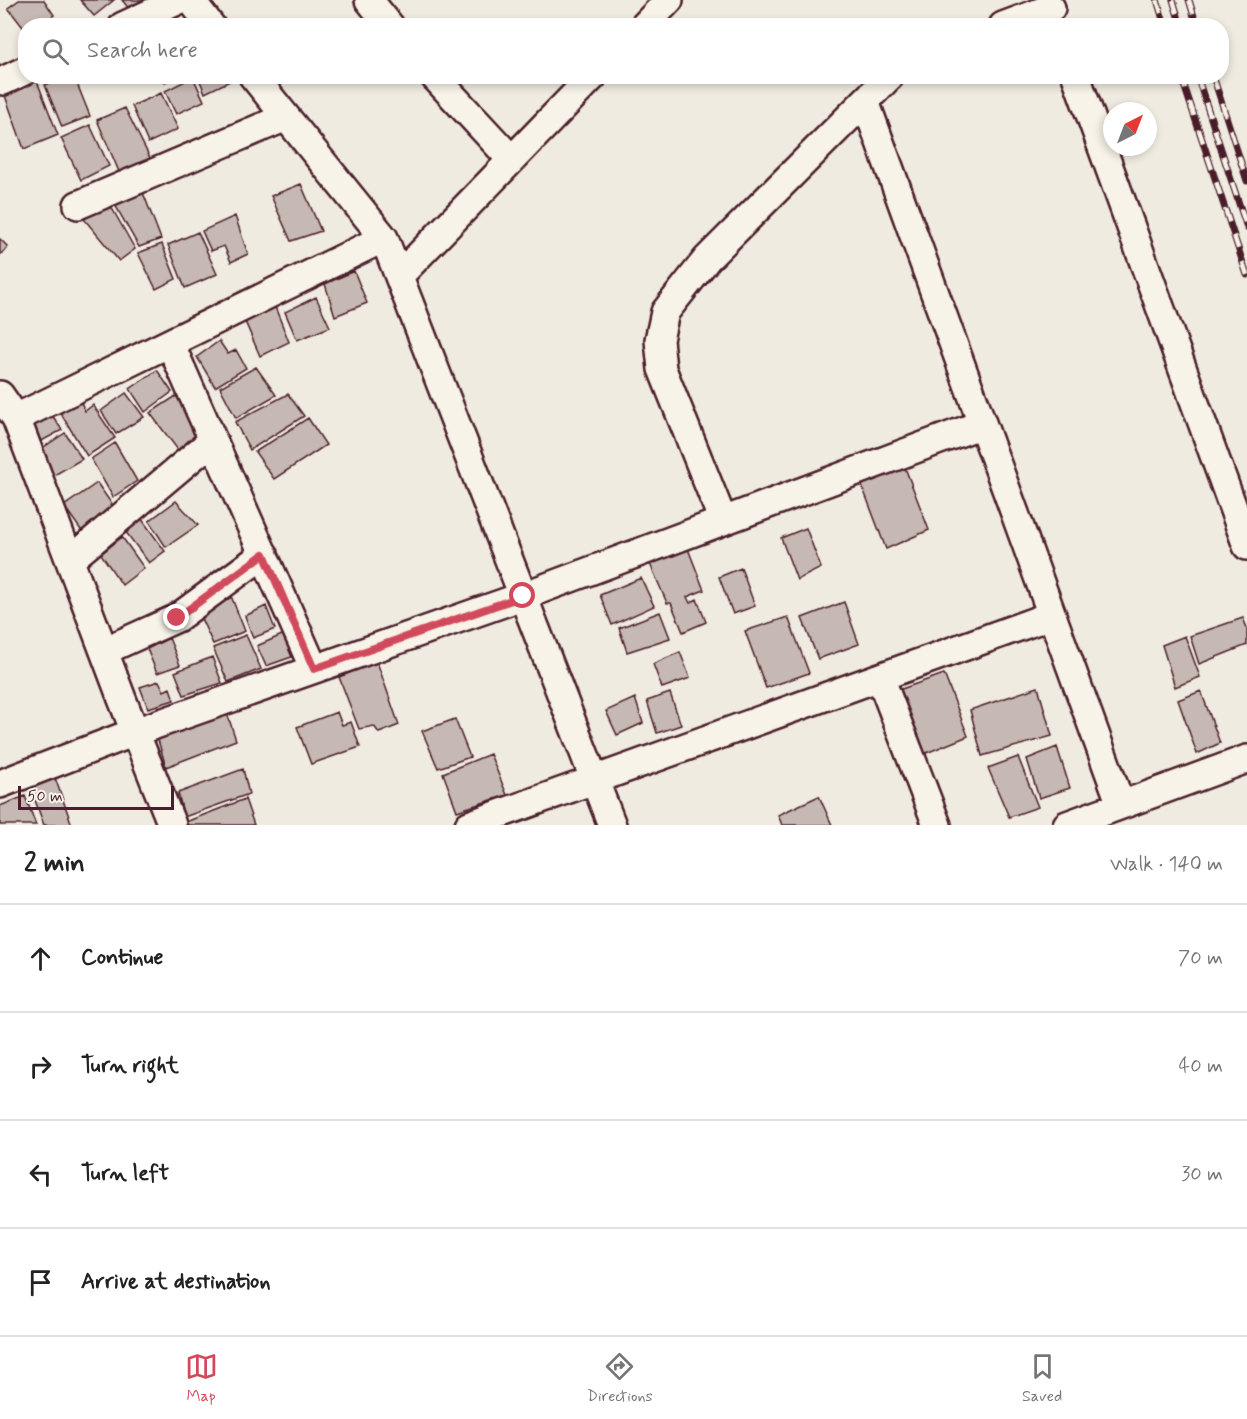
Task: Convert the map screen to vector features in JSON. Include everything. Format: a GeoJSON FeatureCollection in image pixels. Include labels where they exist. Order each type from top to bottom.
{"type":"FeatureCollection","features":[{"type":"Feature","properties":{"kind":"street"},"geometry":{"type":"LineString","coordinates":[[140,18],[178,0]]}},
{"type":"Feature","properties":{"kind":"street"},"geometry":{"type":"LineString","coordinates":[[191,0],[206,18]]}},
{"type":"Feature","properties":{"kind":"street"},"geometry":{"type":"LineString","coordinates":[[369,0],[384,18]]}},
{"type":"Feature","properties":{"kind":"street"},"geometry":{"type":"LineString","coordinates":[[652,18],[669,0]]}},
{"type":"Feature","properties":{"kind":"street"},"geometry":{"type":"LineString","coordinates":[[1029,18],[1052,11]]}},
{"type":"Feature","properties":{"kind":"street"},"geometry":{"type":"LineString","coordinates":[[259,84],[384,238],[612,825]]}},
{"type":"Feature","properties":{"kind":"street"},"geometry":{"type":"LineString","coordinates":[[441,84],[511,159]]}},
{"type":"Feature","properties":{"kind":"street"},"geometry":{"type":"LineString","coordinates":[[399,276],[585,84]]}},
{"type":"Feature","properties":{"kind":"street"},"geometry":{"type":"LineString","coordinates":[[723,521],[662,369],[659,340],[665,312],[707,259],[882,84]]}},
{"type":"Feature","properties":{"kind":"street"},"geometry":{"type":"LineString","coordinates":[[1079,84],[1247,546]]}},
{"type":"Feature","properties":{"kind":"street"},"geometry":{"type":"LineString","coordinates":[[865,101],[1121,805]]}},
{"type":"Feature","properties":{"kind":"street"},"geometry":{"type":"LineString","coordinates":[[78,205],[286,117]]}},
{"type":"Feature","properties":{"kind":"street"},"geometry":{"type":"LineString","coordinates":[[16,418],[384,238]]}},
{"type":"Feature","properties":{"kind":"street"},"geometry":{"type":"LineString","coordinates":[[170,343],[314,669]]}},
{"type":"Feature","properties":{"kind":"street"},"geometry":{"type":"LineString","coordinates":[[0,395],[16,418],[172,825]]}},
{"type":"Feature","properties":{"kind":"street"},"geometry":{"type":"LineString","coordinates":[[0,784],[135,732],[523,596],[982,424]]}},
{"type":"Feature","properties":{"kind":"street"},"geometry":{"type":"LineString","coordinates":[[70,560],[213,440]]}},
{"type":"Feature","properties":{"kind":"street"},"geometry":{"type":"LineString","coordinates":[[104,651],[177,618],[264,554]]}},
{"type":"Feature","properties":{"kind":"street"},"geometry":{"type":"LineString","coordinates":[[470,825],[1052,615]]}},
{"type":"Feature","properties":{"kind":"street"},"geometry":{"type":"LineString","coordinates":[[880,677],[937,825]]}},
{"type":"Feature","properties":{"kind":"street"},"geometry":{"type":"LineString","coordinates":[[1067,825],[1247,759]]}},
{"type":"Feature","properties":{"kind":"building"},"geometry":{"type":"Polygon","coordinates":[[[19,0],[44,0],[54,15],[50,18],[18,18],[18,21],[8,8],[19,0]]]}},
{"type":"Feature","properties":{"kind":"building"},"geometry":{"type":"Polygon","coordinates":[[[80,0],[114,0],[94,16],[80,0]]]}},
{"type":"Feature","properties":{"kind":"building"},"geometry":{"type":"Polygon","coordinates":[[[122,0],[143,0],[130,10],[122,0]]]}},
{"type":"Feature","properties":{"kind":"building"},"geometry":{"type":"Polygon","coordinates":[[[18,83],[38,84],[58,135],[24,149],[3,90],[18,83]]]}},
{"type":"Feature","properties":{"kind":"building"},"geometry":{"type":"Polygon","coordinates":[[[77,84],[90,116],[62,127],[45,85],[77,84]]]}},
{"type":"Feature","properties":{"kind":"building"},"geometry":{"type":"Polygon","coordinates":[[[179,84],[196,84],[204,101],[176,114],[165,91],[179,84]]]}},
{"type":"Feature","properties":{"kind":"building"},"geometry":{"type":"Polygon","coordinates":[[[201,84],[224,84],[205,93],[201,84]]]}},
{"type":"Feature","properties":{"kind":"building"},"geometry":{"type":"Polygon","coordinates":[[[161,93],[178,129],[148,143],[132,106],[161,93]]]}},
{"type":"Feature","properties":{"kind":"building"},"geometry":{"type":"Polygon","coordinates":[[[125,108],[151,160],[120,174],[97,120],[125,108]]]}},
{"type":"Feature","properties":{"kind":"building"},"geometry":{"type":"Polygon","coordinates":[[[90,125],[109,166],[81,180],[61,138],[90,125]]]}},
{"type":"Feature","properties":{"kind":"building"},"geometry":{"type":"Polygon","coordinates":[[[301,184],[321,231],[291,241],[271,196],[301,184]]]}},
{"type":"Feature","properties":{"kind":"building"},"geometry":{"type":"Polygon","coordinates":[[[142,190],[161,239],[139,247],[114,203],[142,190]]]}},
{"type":"Feature","properties":{"kind":"building"},"geometry":{"type":"Polygon","coordinates":[[[109,203],[135,249],[119,261],[84,219],[109,203]]]}},
{"type":"Feature","properties":{"kind":"building"},"geometry":{"type":"Polygon","coordinates":[[[235,216],[248,254],[231,262],[224,246],[211,251],[202,231],[235,216]]]}},
{"type":"Feature","properties":{"kind":"building"},"geometry":{"type":"Polygon","coordinates":[[[198,232],[217,274],[185,288],[168,245],[198,232]]]}},
{"type":"Feature","properties":{"kind":"building"},"geometry":{"type":"Polygon","coordinates":[[[0,239],[8,247],[0,255],[0,239]]]}},
{"type":"Feature","properties":{"kind":"building"},"geometry":{"type":"Polygon","coordinates":[[[162,244],[176,279],[156,289],[138,253],[162,244]]]}},
{"type":"Feature","properties":{"kind":"building"},"geometry":{"type":"Polygon","coordinates":[[[354,271],[367,303],[335,316],[325,284],[354,271]]]}},
{"type":"Feature","properties":{"kind":"building"},"geometry":{"type":"Polygon","coordinates":[[[316,297],[330,327],[297,340],[285,312],[316,297]]]}},
{"type":"Feature","properties":{"kind":"building"},"geometry":{"type":"Polygon","coordinates":[[[273,302],[289,342],[260,356],[243,317],[273,302]]]}},
{"type":"Feature","properties":{"kind":"building"},"geometry":{"type":"Polygon","coordinates":[[[219,341],[228,354],[236,350],[246,368],[215,387],[197,357],[219,341]]]}},
{"type":"Feature","properties":{"kind":"building"},"geometry":{"type":"Polygon","coordinates":[[[256,367],[276,395],[236,418],[220,387],[256,367]]]}},
{"type":"Feature","properties":{"kind":"building"},"geometry":{"type":"Polygon","coordinates":[[[157,370],[172,392],[145,412],[130,389],[157,370]]]}},
{"type":"Feature","properties":{"kind":"building"},"geometry":{"type":"Polygon","coordinates":[[[126,393],[144,417],[116,434],[101,411],[126,393]]]}},
{"type":"Feature","properties":{"kind":"building"},"geometry":{"type":"Polygon","coordinates":[[[288,394],[304,416],[250,450],[235,422],[288,394]]]}},
{"type":"Feature","properties":{"kind":"building"},"geometry":{"type":"Polygon","coordinates":[[[176,396],[207,438],[184,458],[150,413],[176,396]]]}},
{"type":"Feature","properties":{"kind":"building"},"geometry":{"type":"Polygon","coordinates":[[[79,398],[85,411],[93,405],[115,438],[87,456],[58,409],[79,398]]]}},
{"type":"Feature","properties":{"kind":"building"},"geometry":{"type":"Polygon","coordinates":[[[48,409],[62,430],[36,444],[24,423],[48,409]]]}},
{"type":"Feature","properties":{"kind":"building"},"geometry":{"type":"Polygon","coordinates":[[[308,418],[326,445],[274,479],[255,452],[308,418]]]}},
{"type":"Feature","properties":{"kind":"building"},"geometry":{"type":"Polygon","coordinates":[[[65,433],[82,459],[51,477],[38,451],[65,433]]]}},
{"type":"Feature","properties":{"kind":"building"},"geometry":{"type":"Polygon","coordinates":[[[115,443],[137,481],[113,497],[91,459],[115,443]]]}},
{"type":"Feature","properties":{"kind":"building"},"geometry":{"type":"Polygon","coordinates":[[[904,465],[929,530],[886,549],[861,483],[904,465]]]}},
{"type":"Feature","properties":{"kind":"building"},"geometry":{"type":"Polygon","coordinates":[[[97,483],[116,510],[83,533],[64,506],[97,483]]]}},
{"type":"Feature","properties":{"kind":"building"},"geometry":{"type":"Polygon","coordinates":[[[176,501],[198,525],[166,547],[149,521],[176,501]]]}},
{"type":"Feature","properties":{"kind":"building"},"geometry":{"type":"Polygon","coordinates":[[[141,518],[165,551],[149,563],[125,531],[141,518]]]}},
{"type":"Feature","properties":{"kind":"building"},"geometry":{"type":"Polygon","coordinates":[[[806,528],[821,568],[797,580],[781,538],[806,528]]]}},
{"type":"Feature","properties":{"kind":"building"},"geometry":{"type":"Polygon","coordinates":[[[122,537],[144,568],[122,585],[101,554],[122,537]]]}},
{"type":"Feature","properties":{"kind":"building"},"geometry":{"type":"Polygon","coordinates":[[[685,541],[704,590],[687,597],[690,603],[697,599],[706,622],[683,632],[671,603],[667,603],[647,557],[685,541]]]}},
{"type":"Feature","properties":{"kind":"building"},"geometry":{"type":"Polygon","coordinates":[[[741,568],[755,606],[733,614],[719,577],[741,568]]]}},
{"type":"Feature","properties":{"kind":"building"},"geometry":{"type":"Polygon","coordinates":[[[641,578],[654,606],[612,625],[600,595],[641,578]]]}},
{"type":"Feature","properties":{"kind":"building"},"geometry":{"type":"Polygon","coordinates":[[[231,596],[245,631],[213,644],[198,612],[231,596]]]}},
{"type":"Feature","properties":{"kind":"building"},"geometry":{"type":"Polygon","coordinates":[[[844,602],[859,644],[818,659],[802,618],[844,602]]]}},
{"type":"Feature","properties":{"kind":"building"},"geometry":{"type":"Polygon","coordinates":[[[266,606],[275,629],[253,638],[245,616],[266,606]]]}},
{"type":"Feature","properties":{"kind":"building"},"geometry":{"type":"Polygon","coordinates":[[[660,612],[670,638],[627,652],[619,628],[660,612]]]}},
{"type":"Feature","properties":{"kind":"building"},"geometry":{"type":"Polygon","coordinates":[[[788,617],[809,673],[766,688],[745,631],[788,617]]]}},
{"type":"Feature","properties":{"kind":"building"},"geometry":{"type":"Polygon","coordinates":[[[1243,618],[1247,628],[1247,645],[1199,664],[1190,636],[1243,618]]]}},
{"type":"Feature","properties":{"kind":"building"},"geometry":{"type":"Polygon","coordinates":[[[291,631],[300,654],[266,666],[257,646],[291,631]]]}},
{"type":"Feature","properties":{"kind":"building"},"geometry":{"type":"Polygon","coordinates":[[[246,635],[261,669],[228,682],[213,648],[246,635]]]}},
{"type":"Feature","properties":{"kind":"building"},"geometry":{"type":"Polygon","coordinates":[[[1185,636],[1200,677],[1175,687],[1162,645],[1185,636]]]}},
{"type":"Feature","properties":{"kind":"building"},"geometry":{"type":"Polygon","coordinates":[[[169,638],[180,665],[157,673],[147,649],[169,638]]]}},
{"type":"Feature","properties":{"kind":"building"},"geometry":{"type":"Polygon","coordinates":[[[680,652],[690,678],[662,688],[653,664],[680,652]]]}},
{"type":"Feature","properties":{"kind":"building"},"geometry":{"type":"Polygon","coordinates":[[[212,657],[222,683],[184,695],[175,672],[212,657]]]}},
{"type":"Feature","properties":{"kind":"building"},"geometry":{"type":"Polygon","coordinates":[[[377,662],[399,725],[379,733],[374,726],[359,729],[339,677],[377,662]]]}},
{"type":"Feature","properties":{"kind":"building"},"geometry":{"type":"Polygon","coordinates":[[[944,674],[968,736],[919,756],[893,692],[944,674]]]}},
{"type":"Feature","properties":{"kind":"building"},"geometry":{"type":"Polygon","coordinates":[[[159,681],[164,691],[170,688],[174,700],[148,708],[140,687],[159,681]]]}},
{"type":"Feature","properties":{"kind":"building"},"geometry":{"type":"Polygon","coordinates":[[[1038,687],[1052,736],[982,756],[970,710],[1038,687]]]}},
{"type":"Feature","properties":{"kind":"building"},"geometry":{"type":"Polygon","coordinates":[[[1201,691],[1220,743],[1197,754],[1178,700],[1201,691]]]}},
{"type":"Feature","properties":{"kind":"building"},"geometry":{"type":"Polygon","coordinates":[[[670,693],[681,725],[657,733],[647,701],[670,693]]]}},
{"type":"Feature","properties":{"kind":"building"},"geometry":{"type":"Polygon","coordinates":[[[635,698],[643,723],[617,735],[606,711],[635,698]]]}},
{"type":"Feature","properties":{"kind":"building"},"geometry":{"type":"Polygon","coordinates":[[[337,712],[342,725],[351,722],[360,747],[311,764],[297,727],[337,712]]]}},
{"type":"Feature","properties":{"kind":"building"},"geometry":{"type":"Polygon","coordinates":[[[227,713],[236,740],[166,767],[158,740],[227,713]]]}},
{"type":"Feature","properties":{"kind":"building"},"geometry":{"type":"Polygon","coordinates":[[[455,719],[470,757],[438,768],[422,731],[455,719]]]}},
{"type":"Feature","properties":{"kind":"building"},"geometry":{"type":"Polygon","coordinates":[[[1057,747],[1070,788],[1039,798],[1027,759],[1057,747]]]}},
{"type":"Feature","properties":{"kind":"building"},"geometry":{"type":"Polygon","coordinates":[[[490,754],[507,795],[457,811],[443,773],[490,754]]]}},
{"type":"Feature","properties":{"kind":"building"},"geometry":{"type":"Polygon","coordinates":[[[1018,757],[1038,807],[1009,817],[988,768],[1018,757]]]}},
{"type":"Feature","properties":{"kind":"building"},"geometry":{"type":"Polygon","coordinates":[[[243,769],[249,794],[184,817],[178,793],[243,769]]]}},
{"type":"Feature","properties":{"kind":"building"},"geometry":{"type":"Polygon","coordinates":[[[54,775],[72,825],[44,825],[29,784],[54,775]]]}},
{"type":"Feature","properties":{"kind":"building"},"geometry":{"type":"Polygon","coordinates":[[[25,796],[36,825],[0,825],[0,806],[25,796]]]}},
{"type":"Feature","properties":{"kind":"building"},"geometry":{"type":"Polygon","coordinates":[[[819,796],[832,825],[782,825],[778,815],[819,796]]]}},
{"type":"Feature","properties":{"kind":"building"},"geometry":{"type":"Polygon","coordinates":[[[245,799],[254,825],[184,825],[183,823],[245,799]]]}},
{"type":"Feature","properties":{"kind":"railway"},"geometry":{"type":"LineString","coordinates":[[1157,0],[1163,18]]}},
{"type":"Feature","properties":{"kind":"railway"},"geometry":{"type":"LineString","coordinates":[[1173,0],[1179,18]]}},
{"type":"Feature","properties":{"kind":"railway"},"geometry":{"type":"LineString","coordinates":[[1189,0],[1195,18]]}},
{"type":"Feature","properties":{"kind":"railway"},"geometry":{"type":"LineString","coordinates":[[1184,84],[1247,275]]}},
{"type":"Feature","properties":{"kind":"railway"},"geometry":{"type":"LineString","coordinates":[[1200,84],[1247,228]]}},
{"type":"Feature","properties":{"kind":"railway"},"geometry":{"type":"LineString","coordinates":[[1216,84],[1247,181]]}},
{"type":"Feature","properties":{"kind":"route"},"geometry":{"type":"LineString","coordinates":[[177,618],[264,554],[314,669],[523,596]]}}]}
